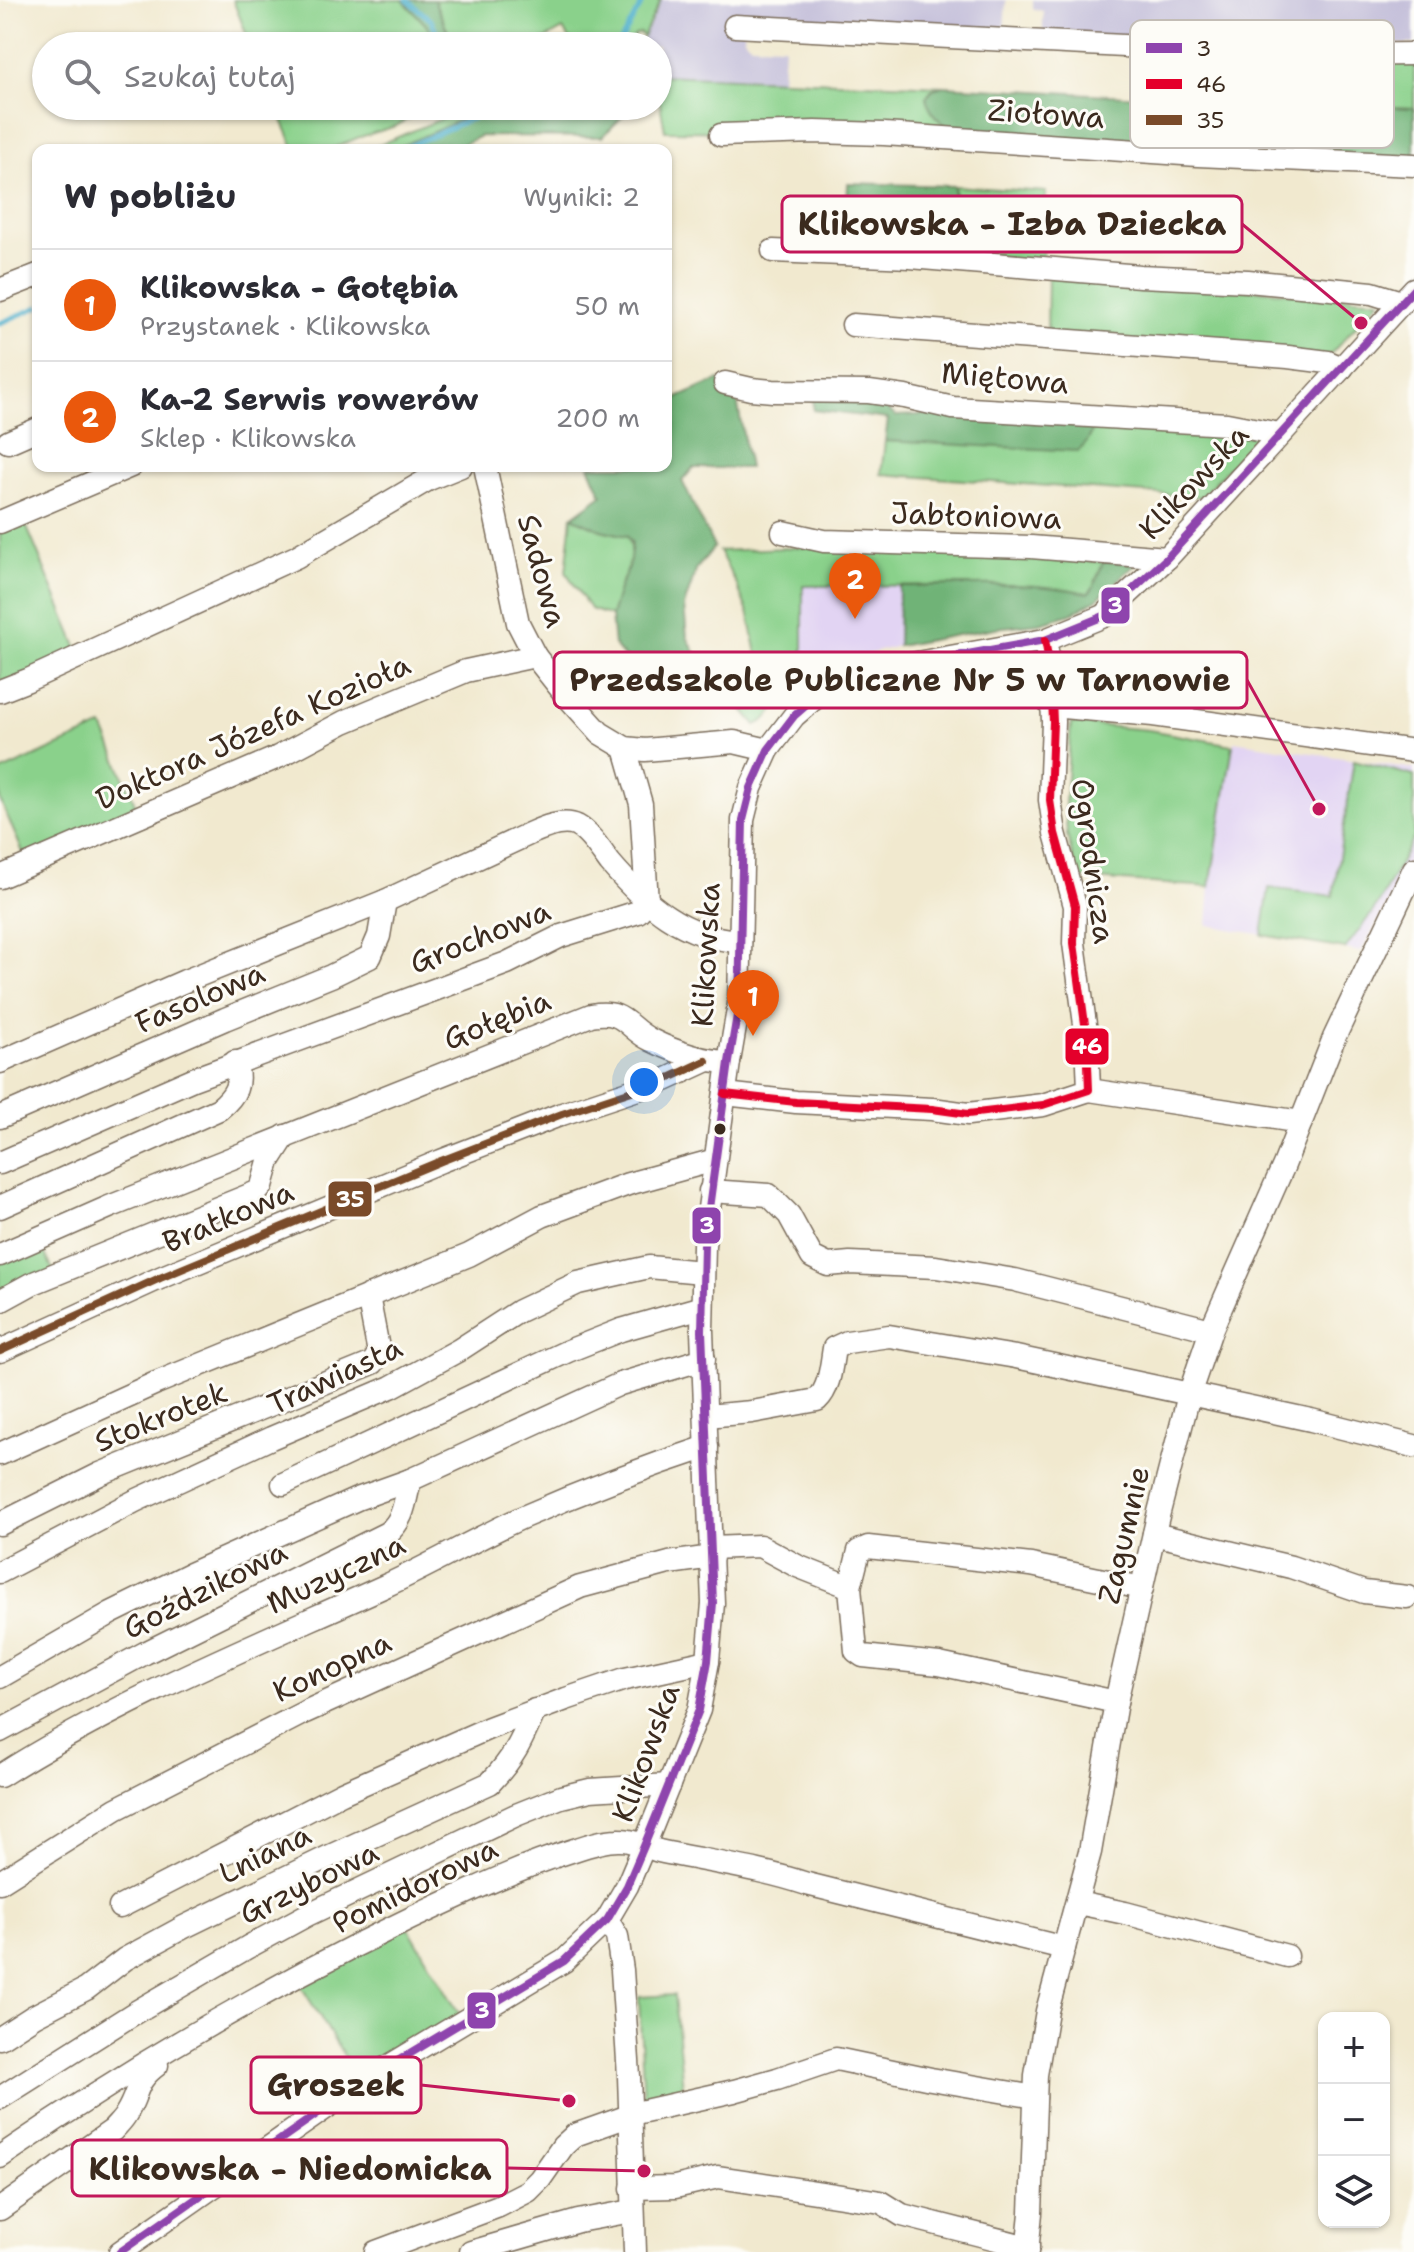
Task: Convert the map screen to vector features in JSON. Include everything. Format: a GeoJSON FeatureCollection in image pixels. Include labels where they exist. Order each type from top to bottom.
{"type":"FeatureCollection","features":[{"type":"Feature","properties":{"kind":"street"},"geometry":{"type":"LineString","coordinates":[[735,26],[1130,46]]}},
{"type":"Feature","properties":{"kind":"street"},"geometry":{"type":"LineString","coordinates":[[1394,54],[1414,54]]}},
{"type":"Feature","properties":{"kind":"street","name":"Ziołowa"},"geometry":{"type":"LineString","coordinates":[[721,135],[815,132],[884,134],[1198,155],[1414,165]]}},
{"type":"Feature","properties":{"kind":"street"},"geometry":{"type":"LineString","coordinates":[[773,251],[910,257],[1140,276],[1248,281],[1408,296]]}},
{"type":"Feature","properties":{"kind":"street"},"geometry":{"type":"LineString","coordinates":[[0,290],[32,277]]}},
{"type":"Feature","properties":{"kind":"street","name":"Klikowska"},"geometry":{"type":"LineString","coordinates":[[120,2252],[361,2083],[556,1966],[607,1920],[627,1886],[699,1710],[708,1661],[713,1603],[702,1272],[710,1191],[739,1004],[743,820],[751,788],[768,750],[794,716],[817,696],[878,670],[1045,640],[1104,616],[1167,558],[1408,296]]}},
{"type":"Feature","properties":{"kind":"street"},"geometry":{"type":"LineString","coordinates":[[853,325],[1288,357],[1328,362],[1342,368]]}},
{"type":"Feature","properties":{"kind":"street","name":"Miętowa"},"geometry":{"type":"LineString","coordinates":[[725,383],[773,391],[869,392],[953,408],[1227,424],[1279,434]]}},
{"type":"Feature","properties":{"kind":"street"},"geometry":{"type":"LineString","coordinates":[[8,442],[32,432]]}},
{"type":"Feature","properties":{"kind":"street"},"geometry":{"type":"LineString","coordinates":[[0,522],[117,472]]}},
{"type":"Feature","properties":{"kind":"street"},"geometry":{"type":"LineString","coordinates":[[0,691],[296,557],[446,472]]}},
{"type":"Feature","properties":{"kind":"street","name":"Sadowa"},"geometry":{"type":"LineString","coordinates":[[486,472],[518,623],[535,656],[565,694],[600,733],[625,748]]}},
{"type":"Feature","properties":{"kind":"street","name":"Jabłoniowa"},"geometry":{"type":"LineString","coordinates":[[783,532],[824,541],[1031,547],[1167,558]]}},
{"type":"Feature","properties":{"kind":"street","name":"Ogrodnicza"},"geometry":{"type":"LineString","coordinates":[[1045,640],[1051,673],[1053,722],[1050,800],[1055,833],[1075,906],[1074,943],[1087,1039],[1089,1090]]}},
{"type":"Feature","properties":{"kind":"street","name":"Doktora Józefa Kozioła"},"geometry":{"type":"LineString","coordinates":[[0,877],[278,757],[344,722],[452,676],[535,656]]}},
{"type":"Feature","properties":{"kind":"street"},"geometry":{"type":"LineString","coordinates":[[1051,706],[1153,715],[1414,751]]}},
{"type":"Feature","properties":{"kind":"street"},"geometry":{"type":"LineString","coordinates":[[740,941],[708,937],[647,902],[641,804],[625,748],[645,750],[734,742],[768,750]]}},
{"type":"Feature","properties":{"kind":"street","name":"Fasolowa"},"geometry":{"type":"LineString","coordinates":[[0,1062],[185,981],[385,901],[543,828],[574,824],[647,902]]}},
{"type":"Feature","properties":{"kind":"street","name":"Zagumnie"},"geometry":{"type":"LineString","coordinates":[[1028,2249],[1036,2075],[1047,2011],[1090,1852],[1116,1702],[1189,1395],[1211,1330],[1334,1038],[1414,869]]}},
{"type":"Feature","properties":{"kind":"street","name":"Fasolowa"},"geometry":{"type":"LineString","coordinates":[[0,1117],[370,957],[379,936],[385,901]]}},
{"type":"Feature","properties":{"kind":"street","name":"Grochowa"},"geometry":{"type":"LineString","coordinates":[[0,1163],[235,1062],[507,963],[561,936],[638,912],[647,902]]}},
{"type":"Feature","properties":{"kind":"street","name":"Gołębia"},"geometry":{"type":"LineString","coordinates":[[0,1255],[109,1207],[591,1015],[608,1012],[628,1022],[648,1039],[706,1061],[729,1062]]}},
{"type":"Feature","properties":{"kind":"street","name":"Bratkowa"},"geometry":{"type":"LineString","coordinates":[[0,1351],[160,1278],[427,1167],[562,1114],[665,1080],[706,1061]]}},
{"type":"Feature","properties":{"kind":"street"},"geometry":{"type":"LineString","coordinates":[[0,1207],[219,1109],[232,1099],[240,1077],[235,1062]]}},
{"type":"Feature","properties":{"kind":"street"},"geometry":{"type":"LineString","coordinates":[[725,1094],[968,1114],[1043,1105],[1089,1090],[1301,1122]]}},
{"type":"Feature","properties":{"kind":"street"},"geometry":{"type":"LineString","coordinates":[[0,1301],[31,1284],[257,1192],[262,1186],[269,1161],[285,1136]]}},
{"type":"Feature","properties":{"kind":"street","name":"Stokrotek"},"geometry":{"type":"LineString","coordinates":[[0,1454],[85,1413],[469,1255],[542,1216],[628,1184],[715,1160]]}},
{"type":"Feature","properties":{"kind":"street"},"geometry":{"type":"LineString","coordinates":[[710,1191],[769,1195],[789,1215],[812,1257],[828,1265],[850,1263],[936,1267],[1002,1278],[1211,1330]]}},
{"type":"Feature","properties":{"kind":"street","name":"Trawiasta"},"geometry":{"type":"LineString","coordinates":[[0,1572],[149,1494],[391,1387],[459,1350],[519,1311],[578,1283],[649,1267],[702,1272]]}},
{"type":"Feature","properties":{"kind":"street","name":"Stokrotek"},"geometry":{"type":"LineString","coordinates":[[0,1524],[100,1474],[373,1363],[379,1353],[368,1296]]}},
{"type":"Feature","properties":{"kind":"street"},"geometry":{"type":"LineString","coordinates":[[283,1484],[568,1351],[621,1330],[702,1307]]}},
{"type":"Feature","properties":{"kind":"street"},"geometry":{"type":"LineString","coordinates":[[706,1416],[752,1412],[817,1400],[827,1386],[834,1348],[847,1342],[889,1336],[1016,1357],[1311,1420],[1414,1446]]}},
{"type":"Feature","properties":{"kind":"street","name":"Goździkowa"},"geometry":{"type":"LineString","coordinates":[[0,1677],[111,1613],[190,1574],[357,1499],[410,1480],[620,1384],[704,1359]]}},
{"type":"Feature","properties":{"kind":"street","name":"Muzyczna"},"geometry":{"type":"LineString","coordinates":[[0,1776],[112,1711],[390,1584],[519,1519],[631,1472],[707,1447]]}},
{"type":"Feature","properties":{"kind":"street","name":"Goździkowa"},"geometry":{"type":"LineString","coordinates":[[0,1731],[145,1653],[387,1533],[401,1517],[410,1480]]}},
{"type":"Feature","properties":{"kind":"street"},"geometry":{"type":"LineString","coordinates":[[1154,1534],[1291,1567],[1364,1592],[1407,1597]]}},
{"type":"Feature","properties":{"kind":"street","name":"Konopna"},"geometry":{"type":"LineString","coordinates":[[0,1882],[116,1809],[198,1766],[305,1712],[580,1587],[712,1553],[760,1546],[797,1566],[850,1587]]}},
{"type":"Feature","properties":{"kind":"street"},"geometry":{"type":"LineString","coordinates":[[1116,1702],[939,1664],[863,1656],[856,1651],[850,1587],[859,1551],[868,1547],[1031,1565],[1142,1588]]}},
{"type":"Feature","properties":{"kind":"street","name":"Lniana"},"geometry":{"type":"LineString","coordinates":[[120,1907],[342,1793],[535,1710],[625,1679],[708,1661]]}},
{"type":"Feature","properties":{"kind":"street","name":"Lniana"},"geometry":{"type":"LineString","coordinates":[[0,2038],[86,1989],[125,1959],[184,1927],[490,1783],[518,1749],[535,1710]]}},
{"type":"Feature","properties":{"kind":"street","name":"Grzybowa"},"geometry":{"type":"LineString","coordinates":[[0,2098],[207,1969],[307,1915],[516,1815],[561,1797],[590,1790],[669,1785]]}},
{"type":"Feature","properties":{"kind":"street","name":"Pomidorowa"},"geometry":{"type":"LineString","coordinates":[[0,2157],[139,2065],[222,2017],[425,1912],[534,1862],[590,1845],[632,1841],[656,1850],[774,1873],[1064,1948]]}},
{"type":"Feature","properties":{"kind":"street"},"geometry":{"type":"LineString","coordinates":[[1078,1903],[1287,1956]]}},
{"type":"Feature","properties":{"kind":"street"},"geometry":{"type":"LineString","coordinates":[[607,1920],[617,1936],[622,1970],[635,2252]]}},
{"type":"Feature","properties":{"kind":"street","name":"Pomidorowa"},"geometry":{"type":"LineString","coordinates":[[0,2209],[113,2130],[126,2115],[145,2074],[210,2032],[222,2017]]}},
{"type":"Feature","properties":{"kind":"street"},"geometry":{"type":"LineString","coordinates":[[376,2252],[499,2206],[528,2191],[575,2135],[640,2112],[734,2091],[836,2059],[1035,2097]]}},
{"type":"Feature","properties":{"kind":"street"},"geometry":{"type":"LineString","coordinates":[[471,2252],[578,2221],[632,2200],[718,2177],[881,2202],[902,2215],[1028,2249]]}},
{"type":"Feature","properties":{"kind":"shaded area"},"geometry":{"type":"Polygon","coordinates":[[[661,0],[1006,0],[1004,31],[745,22],[744,38],[751,45],[784,46],[782,80],[672,76],[672,32],[646,32],[661,0]]]}},
{"type":"Feature","properties":{"kind":"shaded area"},"geometry":{"type":"Polygon","coordinates":[[[1033,0],[1414,0],[1414,44],[1394,44],[1394,20],[1130,20],[1130,38],[1043,34],[1043,11],[1033,9],[1033,0]]]}},
{"type":"Feature","properties":{"kind":"shaded area"},"geometry":{"type":"Polygon","coordinates":[[[803,586],[899,586],[898,646],[853,658],[824,670],[803,663],[803,586]]]}},
{"type":"Feature","properties":{"kind":"shaded area"},"geometry":{"type":"Polygon","coordinates":[[[1234,741],[1414,769],[1414,848],[1361,952],[1207,925],[1210,887],[1234,741]]]}},
{"type":"Feature","properties":{"kind":"green space"},"geometry":{"type":"Polygon","coordinates":[[[233,0],[403,0],[430,32],[246,32],[233,0]]]}},
{"type":"Feature","properties":{"kind":"green space"},"geometry":{"type":"Polygon","coordinates":[[[403,0],[434,0],[448,32],[430,32],[403,0]]]}},
{"type":"Feature","properties":{"kind":"green space"},"geometry":{"type":"Polygon","coordinates":[[[434,0],[661,0],[645,32],[565,32],[563,29],[558,32],[448,32],[434,0]]]}},
{"type":"Feature","properties":{"kind":"green space"},"geometry":{"type":"Polygon","coordinates":[[[1394,60],[1414,60],[1414,108],[1394,107],[1394,60]]]}},
{"type":"Feature","properties":{"kind":"green space"},"geometry":{"type":"Polygon","coordinates":[[[672,76],[944,86],[932,89],[926,97],[958,134],[665,131],[663,120],[672,120],[672,76]]]}},
{"type":"Feature","properties":{"kind":"green space"},"geometry":{"type":"Polygon","coordinates":[[[944,86],[1130,96],[1130,143],[958,134],[942,123],[928,104],[926,97],[933,89],[944,86]]]}},
{"type":"Feature","properties":{"kind":"green space"},"geometry":{"type":"Polygon","coordinates":[[[1394,107],[1414,108],[1414,159],[1213,148],[1394,148],[1394,107]]]}},
{"type":"Feature","properties":{"kind":"green space"},"geometry":{"type":"Polygon","coordinates":[[[282,120],[406,120],[343,144],[292,144],[282,120]]]}},
{"type":"Feature","properties":{"kind":"green space"},"geometry":{"type":"Polygon","coordinates":[[[439,120],[458,120],[407,144],[381,144],[439,120]]]}},
{"type":"Feature","properties":{"kind":"green space"},"geometry":{"type":"Polygon","coordinates":[[[460,120],[619,120],[602,137],[480,136],[463,144],[406,144],[460,120]]]}},
{"type":"Feature","properties":{"kind":"green space"},"geometry":{"type":"Polygon","coordinates":[[[848,183],[954,186],[958,257],[856,244],[847,225],[848,183]]]}},
{"type":"Feature","properties":{"kind":"green space"},"geometry":{"type":"Polygon","coordinates":[[[954,186],[1046,192],[1043,261],[958,257],[954,186]]]}},
{"type":"Feature","properties":{"kind":"green space"},"geometry":{"type":"Polygon","coordinates":[[[1048,273],[1380,300],[1327,358],[1047,336],[1048,273]]]}},
{"type":"Feature","properties":{"kind":"green space"},"geometry":{"type":"Polygon","coordinates":[[[719,380],[736,394],[749,468],[693,468],[682,481],[714,547],[697,568],[684,606],[687,637],[701,663],[639,674],[614,645],[611,616],[629,567],[632,543],[627,536],[601,530],[572,517],[602,495],[592,472],[672,472],[672,400],[719,380]]]}},
{"type":"Feature","properties":{"kind":"green space"},"geometry":{"type":"Polygon","coordinates":[[[814,396],[882,400],[896,416],[955,413],[1092,421],[1092,430],[1078,451],[885,441],[888,419],[813,410],[814,396]]]}},
{"type":"Feature","properties":{"kind":"green space"},"geometry":{"type":"Polygon","coordinates":[[[1092,421],[1257,437],[1201,497],[881,474],[885,441],[967,443],[1092,421]]]}},
{"type":"Feature","properties":{"kind":"green space"},"geometry":{"type":"Polygon","coordinates":[[[21,513],[81,656],[0,691],[0,522],[21,513]]]}},
{"type":"Feature","properties":{"kind":"green space"},"geometry":{"type":"Polygon","coordinates":[[[572,517],[601,530],[627,536],[630,542],[630,560],[611,616],[590,609],[566,572],[572,517]]]}},
{"type":"Feature","properties":{"kind":"green space"},"geometry":{"type":"Polygon","coordinates":[[[811,547],[909,549],[1103,562],[1093,589],[1088,594],[1066,589],[997,585],[803,586],[803,663],[824,670],[795,690],[769,717],[756,725],[721,683],[752,675],[749,663],[758,659],[749,615],[719,551],[811,547]]]}},
{"type":"Feature","properties":{"kind":"green space"},"geometry":{"type":"Polygon","coordinates":[[[1103,562],[1137,563],[1096,600],[1068,615],[1040,623],[898,646],[899,586],[1018,585],[1088,593],[1103,562]]]}},
{"type":"Feature","properties":{"kind":"green space"},"geometry":{"type":"Polygon","coordinates":[[[1071,723],[1149,730],[1233,745],[1210,887],[1078,878],[1067,835],[1065,804],[1071,723]]]}},
{"type":"Feature","properties":{"kind":"green space"},"geometry":{"type":"Polygon","coordinates":[[[103,726],[140,816],[28,864],[0,800],[0,772],[103,726]]]}},
{"type":"Feature","properties":{"kind":"green space"},"geometry":{"type":"Polygon","coordinates":[[[1354,760],[1414,776],[1414,837],[1379,903],[1345,949],[1262,935],[1269,888],[1333,896],[1354,760]]]}},
{"type":"Feature","properties":{"kind":"green space"},"geometry":{"type":"Polygon","coordinates":[[[37,1238],[55,1274],[0,1301],[0,1255],[37,1238]]]}},
{"type":"Feature","properties":{"kind":"green space"},"geometry":{"type":"Polygon","coordinates":[[[405,1922],[464,2022],[361,2083],[296,1978],[405,1922]]]}},
{"type":"Feature","properties":{"kind":"green space"},"geometry":{"type":"Polygon","coordinates":[[[674,1995],[684,2098],[644,2104],[639,1997],[674,1995]]]}},
{"type":"Feature","properties":{"kind":"waterway"},"geometry":{"type":"LineString","coordinates":[[407,0],[431,20],[437,32]]}},
{"type":"Feature","properties":{"kind":"waterway"},"geometry":{"type":"LineString","coordinates":[[626,32],[644,0]]}},
{"type":"Feature","properties":{"kind":"waterway"},"geometry":{"type":"LineString","coordinates":[[414,144],[468,120]]}},
{"type":"Feature","properties":{"kind":"waterway"},"geometry":{"type":"LineString","coordinates":[[0,323],[32,310]]}},
{"type":"Feature","properties":{"kind":"transit line","name":"3"},"geometry":{"type":"LineString","coordinates":[[120,2252],[361,2083],[564,1961],[607,1920],[627,1886],[699,1710],[708,1661],[713,1603],[702,1331],[704,1245],[739,1004],[743,820],[751,788],[768,750],[794,716],[817,696],[878,670],[1045,640],[1104,616],[1167,558],[1414,289]]}},
{"type":"Feature","properties":{"kind":"transit line","name":"46"},"geometry":{"type":"LineString","coordinates":[[725,1094],[968,1114],[1043,1105],[1089,1090],[1087,1039],[1074,943],[1075,906],[1055,833],[1050,800],[1053,722],[1051,673],[1045,640]]}},
{"type":"Feature","properties":{"kind":"transit line","name":"35"},"geometry":{"type":"LineString","coordinates":[[0,1351],[160,1278],[441,1161],[562,1114],[665,1080],[706,1061]]}},
{"type":"Feature","properties":{"kind":"place","name":"Klikowska - Izba Dziecka"},"geometry":{"type":"Point","coordinates":[1361,323]}},
{"type":"Feature","properties":{"kind":"place","name":"Ka-2 Serwis rowerów"},"geometry":{"type":"Point","coordinates":[855,619]}},
{"type":"Feature","properties":{"kind":"place","name":"Przedszkole Publiczne Nr 5 w Tarnowie"},"geometry":{"type":"Point","coordinates":[1319,809]}},
{"type":"Feature","properties":{"kind":"place","name":"Klikowska - Gołębia"},"geometry":{"type":"Point","coordinates":[753,1036]}},
{"type":"Feature","properties":{"kind":"place","name":"Groszek"},"geometry":{"type":"Point","coordinates":[569,2101]}},
{"type":"Feature","properties":{"kind":"place","name":"Klikowska - Niedomicka"},"geometry":{"type":"Point","coordinates":[644,2171]}}]}
